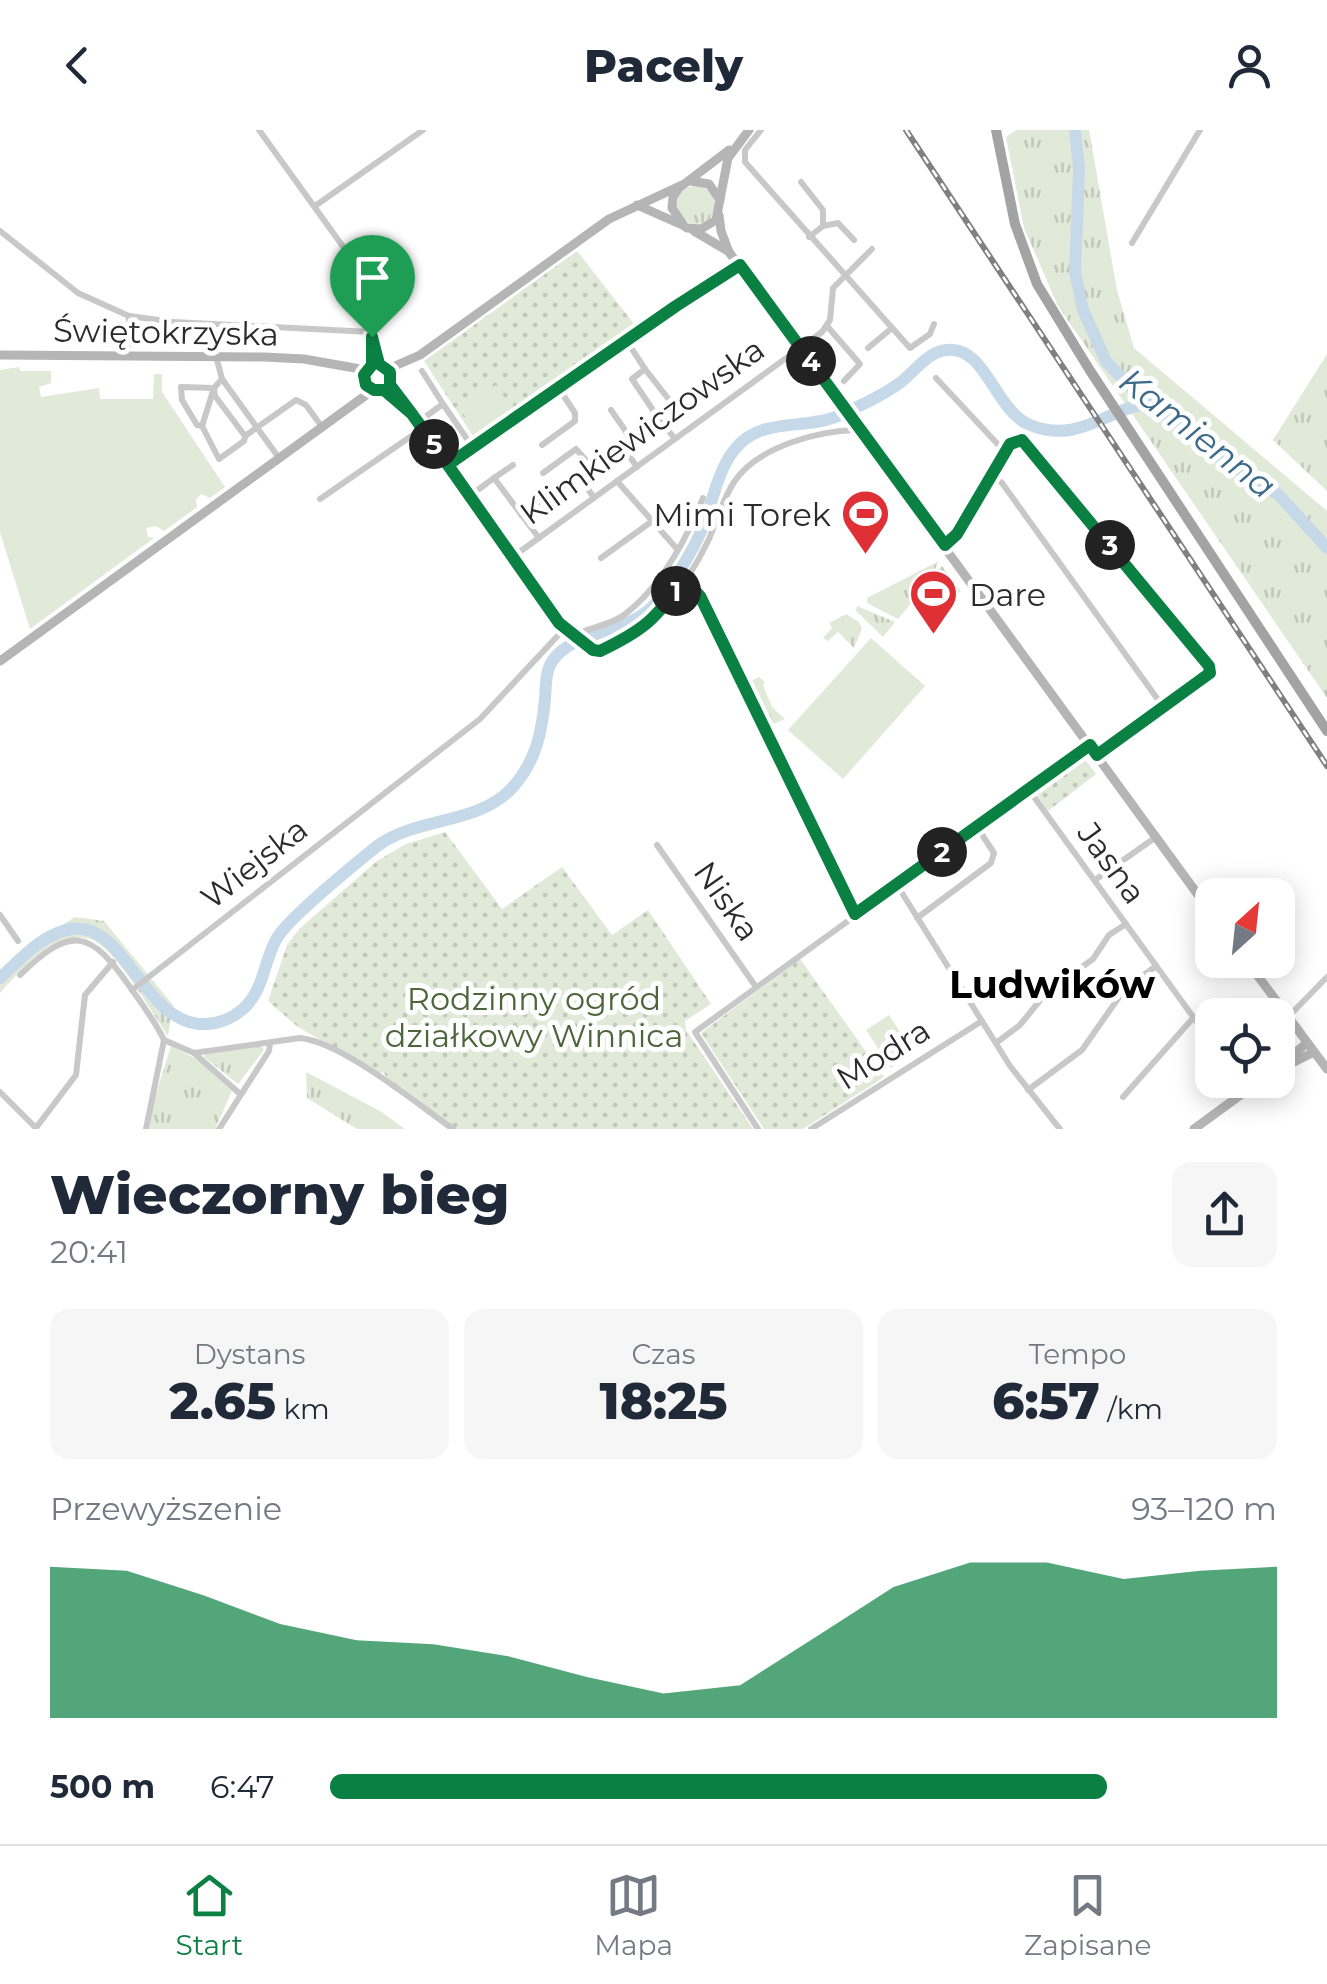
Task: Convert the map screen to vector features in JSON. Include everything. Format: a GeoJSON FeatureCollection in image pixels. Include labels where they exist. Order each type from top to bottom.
{"type":"FeatureCollection","features":[{"type":"Feature","properties":{"kind":"main road"},"geometry":{"type":"LineString","coordinates":[[996,130],[1005,183],[1025,256],[1060,324],[1327,732]]}},
{"type":"Feature","properties":{"kind":"street"},"geometry":{"type":"LineString","coordinates":[[259,130],[358,266],[378,377],[449,464],[564,629],[593,650],[600,651],[642,630],[660,612],[704,549],[741,474],[801,437],[858,426]]}},
{"type":"Feature","properties":{"kind":"street"},"geometry":{"type":"LineString","coordinates":[[315,206],[423,130]]}},
{"type":"Feature","properties":{"kind":"street"},"geometry":{"type":"LineString","coordinates":[[748,130],[726,163],[719,215],[729,252],[1195,891]]}},
{"type":"Feature","properties":{"kind":"street"},"geometry":{"type":"LineString","coordinates":[[761,130],[743,157],[844,275],[910,348],[930,334],[934,324]]}},
{"type":"Feature","properties":{"kind":"street"},"geometry":{"type":"LineString","coordinates":[[1132,243],[1200,130]]}},
{"type":"Feature","properties":{"kind":"street"},"geometry":{"type":"LineString","coordinates":[[0,661],[345,410],[378,377],[420,355],[608,219],[685,184],[735,146]]}},
{"type":"Feature","properties":{"kind":"street"},"geometry":{"type":"LineString","coordinates":[[801,182],[823,210],[823,226]]}},
{"type":"Feature","properties":{"kind":"street"},"geometry":{"type":"LineString","coordinates":[[685,184],[710,184],[721,202]]}},
{"type":"Feature","properties":{"kind":"street"},"geometry":{"type":"LineString","coordinates":[[685,184],[672,204],[676,218],[685,227],[708,227],[719,215]]}},
{"type":"Feature","properties":{"kind":"street"},"geometry":{"type":"LineString","coordinates":[[637,204],[729,252]]}},
{"type":"Feature","properties":{"kind":"street"},"geometry":{"type":"LineString","coordinates":[[810,236],[823,226],[838,223],[854,240]]}},
{"type":"Feature","properties":{"kind":"street"},"geometry":{"type":"LineString","coordinates":[[0,232],[96,304],[129,316],[372,334]]}},
{"type":"Feature","properties":{"kind":"street"},"geometry":{"type":"LineString","coordinates":[[844,381],[860,364],[827,326],[831,294],[844,275],[872,249]]}},
{"type":"Feature","properties":{"kind":"street"},"geometry":{"type":"LineString","coordinates":[[449,464],[740,265]]}},
{"type":"Feature","properties":{"kind":"street"},"geometry":{"type":"LineString","coordinates":[[127,356],[129,316]]}},
{"type":"Feature","properties":{"kind":"street","name":"Klimkiewiczowska"},"geometry":{"type":"LineString","coordinates":[[514,557],[827,326]]}},
{"type":"Feature","properties":{"kind":"street"},"geometry":{"type":"LineString","coordinates":[[868,348],[892,328]]}},
{"type":"Feature","properties":{"kind":"street"},"geometry":{"type":"LineString","coordinates":[[626,340],[682,415],[666,428]]}},
{"type":"Feature","properties":{"kind":"street","name":"Świętokrzyska"},"geometry":{"type":"LineString","coordinates":[[0,356],[288,358],[378,377]]}},
{"type":"Feature","properties":{"kind":"street"},"geometry":{"type":"LineString","coordinates":[[216,356],[222,380],[280,458]]}},
{"type":"Feature","properties":{"kind":"street"},"geometry":{"type":"LineString","coordinates":[[645,369],[632,379],[675,439]]}},
{"type":"Feature","properties":{"kind":"street"},"geometry":{"type":"LineString","coordinates":[[422,372],[466,439]]}},
{"type":"Feature","properties":{"kind":"street"},"geometry":{"type":"LineString","coordinates":[[936,378],[1005,452]]}},
{"type":"Feature","properties":{"kind":"street"},"geometry":{"type":"LineString","coordinates":[[202,426],[214,388],[222,380]]}},
{"type":"Feature","properties":{"kind":"street"},"geometry":{"type":"LineString","coordinates":[[542,445],[575,420],[575,413],[558,387]]}},
{"type":"Feature","properties":{"kind":"street"},"geometry":{"type":"LineString","coordinates":[[214,388],[182,388],[182,400],[219,458],[296,400],[306,404],[322,426]]}},
{"type":"Feature","properties":{"kind":"street"},"geometry":{"type":"LineString","coordinates":[[214,388],[215,396],[245,436]]}},
{"type":"Feature","properties":{"kind":"street"},"geometry":{"type":"LineString","coordinates":[[320,498],[443,404]]}},
{"type":"Feature","properties":{"kind":"street"},"geometry":{"type":"LineString","coordinates":[[611,410],[629,436]]}},
{"type":"Feature","properties":{"kind":"street"},"geometry":{"type":"LineString","coordinates":[[521,514],[657,416]]}},
{"type":"Feature","properties":{"kind":"street"},"geometry":{"type":"LineString","coordinates":[[945,545],[957,534],[1005,452],[1015,440],[1026,444],[1209,666],[1211,672],[1207,677],[1097,755]]}},
{"type":"Feature","properties":{"kind":"street"},"geometry":{"type":"LineString","coordinates":[[620,444],[637,467]]}},
{"type":"Feature","properties":{"kind":"street"},"geometry":{"type":"LineString","coordinates":[[543,473],[576,449],[584,459],[578,474]]}},
{"type":"Feature","properties":{"kind":"street"},"geometry":{"type":"LineString","coordinates":[[478,489],[513,464]]}},
{"type":"Feature","properties":{"kind":"street"},"geometry":{"type":"LineString","coordinates":[[578,474],[594,498]]}},
{"type":"Feature","properties":{"kind":"street"},"geometry":{"type":"LineString","coordinates":[[992,476],[1002,484],[1164,708]]}},
{"type":"Feature","properties":{"kind":"street"},"geometry":{"type":"LineString","coordinates":[[494,478],[538,538]]}},
{"type":"Feature","properties":{"kind":"street"},"geometry":{"type":"LineString","coordinates":[[617,481],[677,549]]}},
{"type":"Feature","properties":{"kind":"street"},"geometry":{"type":"LineString","coordinates":[[573,636],[624,615],[645,597],[677,549],[703,498]]}},
{"type":"Feature","properties":{"kind":"street"},"geometry":{"type":"LineString","coordinates":[[601,558],[651,522]]}},
{"type":"Feature","properties":{"kind":"street"},"geometry":{"type":"LineString","coordinates":[[684,579],[708,609],[855,914]]}},
{"type":"Feature","properties":{"kind":"street","name":"Wiejska"},"geometry":{"type":"LineString","coordinates":[[132,990],[480,719],[564,629]]}},
{"type":"Feature","properties":{"kind":"street","name":"Niska"},"geometry":{"type":"LineString","coordinates":[[758,1129],[695,1032],[1090,745]]}},
{"type":"Feature","properties":{"kind":"street","name":"Jasna"},"geometry":{"type":"LineString","coordinates":[[1028,790],[1194,1017]]}},
{"type":"Feature","properties":{"kind":"street"},"geometry":{"type":"LineString","coordinates":[[917,918],[992,863],[994,853],[977,827]]}},
{"type":"Feature","properties":{"kind":"street"},"geometry":{"type":"LineString","coordinates":[[1095,880],[1156,837]]}},
{"type":"Feature","properties":{"kind":"street","name":"Niska"},"geometry":{"type":"LineString","coordinates":[[658,845],[756,987]]}},
{"type":"Feature","properties":{"kind":"street"},"geometry":{"type":"LineString","coordinates":[[897,885],[1028,1090],[1060,1129]]}},
{"type":"Feature","properties":{"kind":"street"},"geometry":{"type":"LineString","coordinates":[[0,915],[18,941]]}},
{"type":"Feature","properties":{"kind":"street"},"geometry":{"type":"LineString","coordinates":[[996,1042],[1020,1025],[1046,993],[1093,959],[1110,935],[1126,924]]}},
{"type":"Feature","properties":{"kind":"street"},"geometry":{"type":"LineString","coordinates":[[20,975],[58,945],[77,940],[94,943],[113,962],[164,1040],[194,1053],[239,1093]]}},
{"type":"Feature","properties":{"kind":"street"},"geometry":{"type":"LineString","coordinates":[[0,1092],[36,1128],[76,1075],[85,995],[113,962]]}},
{"type":"Feature","properties":{"kind":"street"},"geometry":{"type":"LineString","coordinates":[[1028,1090],[1076,1055],[1124,990],[1156,966]]}},
{"type":"Feature","properties":{"kind":"street"},"geometry":{"type":"LineString","coordinates":[[1295,1009],[1327,977]]}},
{"type":"Feature","properties":{"kind":"street"},"geometry":{"type":"LineString","coordinates":[[1123,1097],[1194,1017]]}},
{"type":"Feature","properties":{"kind":"street","name":"Modra"},"geometry":{"type":"LineString","coordinates":[[811,1129],[982,1021]]}},
{"type":"Feature","properties":{"kind":"street"},"geometry":{"type":"LineString","coordinates":[[1295,1026],[1327,1069]]}},
{"type":"Feature","properties":{"kind":"street"},"geometry":{"type":"LineString","coordinates":[[194,1053],[300,1038],[325,1045],[454,1129]]}},
{"type":"Feature","properties":{"kind":"street"},"geometry":{"type":"LineString","coordinates":[[146,1129],[164,1040]]}},
{"type":"Feature","properties":{"kind":"street"},"geometry":{"type":"LineString","coordinates":[[218,1129],[269,1051],[270,1042]]}},
{"type":"Feature","properties":{"kind":"street"},"geometry":{"type":"LineString","coordinates":[[1295,1058],[1311,1048]]}},
{"type":"Feature","properties":{"kind":"street"},"geometry":{"type":"LineString","coordinates":[[1194,1129],[1235,1098]]}},
{"type":"Feature","properties":{"kind":"green space"},"geometry":{"type":"Polygon","coordinates":[[[1016,130],[1089,130],[1117,290],[1134,348],[1327,511],[1327,698],[1058,306],[1024,228],[1006,137],[1016,130]]]}},
{"type":"Feature","properties":{"kind":"green space"},"geometry":{"type":"Polygon","coordinates":[[[696,186],[709,192],[715,205],[709,218],[696,224],[683,218],[677,205],[683,192],[696,186]]]}},
{"type":"Feature","properties":{"kind":"green space"},"geometry":{"type":"Polygon","coordinates":[[[577,251],[635,325],[473,436],[424,361],[577,251]]]}},
{"type":"Feature","properties":{"kind":"green space"},"geometry":{"type":"Polygon","coordinates":[[[1327,354],[1327,491],[1273,440],[1327,354]]]}},
{"type":"Feature","properties":{"kind":"green space"},"geometry":{"type":"Polygon","coordinates":[[[19,367],[20,371],[51,371],[51,383],[39,387],[41,397],[99,388],[100,399],[153,399],[154,374],[162,374],[162,392],[225,487],[210,498],[201,494],[196,500],[197,507],[164,531],[156,526],[146,528],[148,537],[154,538],[30,629],[0,532],[0,370],[19,367]]]}},
{"type":"Feature","properties":{"kind":"green space"},"geometry":{"type":"Polygon","coordinates":[[[496,385],[511,407],[475,431],[460,409],[496,385]]]}},
{"type":"Feature","properties":{"kind":"green space"},"geometry":{"type":"Polygon","coordinates":[[[939,561],[898,619],[867,603],[867,598],[939,561]]]}},
{"type":"Feature","properties":{"kind":"green space"},"geometry":{"type":"Polygon","coordinates":[[[942,566],[961,591],[945,604],[934,589],[933,574],[942,566]]]}},
{"type":"Feature","properties":{"kind":"green space"},"geometry":{"type":"Polygon","coordinates":[[[857,606],[895,622],[883,637],[856,611],[857,606]]]}},
{"type":"Feature","properties":{"kind":"green space"},"geometry":{"type":"Polygon","coordinates":[[[846,614],[859,622],[862,629],[854,648],[838,632],[828,641],[823,638],[832,628],[829,623],[846,614]]]}},
{"type":"Feature","properties":{"kind":"green space"},"geometry":{"type":"Polygon","coordinates":[[[871,638],[925,686],[843,779],[788,730],[871,638]]]}},
{"type":"Feature","properties":{"kind":"green space"},"geometry":{"type":"Polygon","coordinates":[[[759,677],[765,682],[772,707],[785,719],[771,725],[751,681],[759,677]]]}},
{"type":"Feature","properties":{"kind":"green space"},"geometry":{"type":"Polygon","coordinates":[[[1082,755],[1096,774],[1048,811],[1038,796],[1039,789],[1082,755]]]}},
{"type":"Feature","properties":{"kind":"green space","name":"Rodzinny ogród działkowy Winnica"},"geometry":{"type":"Polygon","coordinates":[[[445,832],[502,909],[562,867],[612,935],[648,910],[711,1004],[685,1021],[686,1030],[753,1129],[457,1129],[391,1083],[383,1072],[379,1074],[298,1027],[268,1001],[287,945],[299,929],[377,861],[406,844],[445,832]]]}},
{"type":"Feature","properties":{"kind":"green space"},"geometry":{"type":"Polygon","coordinates":[[[75,917],[104,921],[173,1005],[168,1036],[121,967],[90,939],[70,939],[44,951],[0,993],[0,972],[25,948],[75,917]]]}},
{"type":"Feature","properties":{"kind":"green space","name":"Rodzinny ogród działkowy Winnica"},"geometry":{"type":"Polygon","coordinates":[[[800,959],[884,1077],[803,1129],[764,1129],[701,1033],[800,959]]]}},
{"type":"Feature","properties":{"kind":"green space"},"geometry":{"type":"Polygon","coordinates":[[[889,1015],[914,1053],[891,1068],[866,1030],[889,1015]]]}},
{"type":"Feature","properties":{"kind":"green space"},"geometry":{"type":"Polygon","coordinates":[[[171,1046],[198,1060],[232,1091],[215,1129],[149,1129],[171,1046]]]}},
{"type":"Feature","properties":{"kind":"green space"},"geometry":{"type":"Polygon","coordinates":[[[261,1046],[264,1050],[238,1084],[204,1057],[205,1054],[261,1046]]]}},
{"type":"Feature","properties":{"kind":"green space"},"geometry":{"type":"Polygon","coordinates":[[[306,1072],[380,1111],[405,1129],[357,1129],[307,1098],[306,1072]]]}},
{"type":"Feature","properties":{"kind":"waterway","name":"Kamienna"},"geometry":{"type":"LineString","coordinates":[[1075,130],[1079,169],[1075,272],[1083,310],[1106,361],[1128,385],[1211,453],[1278,494],[1327,548]]}},
{"type":"Feature","properties":{"kind":"waterway"},"geometry":{"type":"LineString","coordinates":[[0,978],[51,936],[71,929],[90,931],[106,940],[162,1006],[179,1018],[211,1024],[238,1013],[256,993],[272,947],[284,929],[366,855],[409,830],[482,808],[513,787],[536,746],[547,674],[553,660],[573,643],[626,623],[650,609],[695,543],[729,457],[757,432],[838,416],[887,392],[928,358],[946,350],[971,357],[1018,418],[1047,430],[1078,428],[1151,403]]}},
{"type":"Feature","properties":{"kind":"railway"},"geometry":{"type":"LineString","coordinates":[[906,130],[1327,766]]}},
{"type":"Feature","properties":{"kind":"place","name":"Mimi Torek"},"geometry":{"type":"Point","coordinates":[866,556]}},
{"type":"Feature","properties":{"kind":"place","name":"Dare"},"geometry":{"type":"Point","coordinates":[934,636]}},
{"type":"Feature","properties":{"kind":"district","name":"Ludwików"},"geometry":{"type":"Point","coordinates":[1052,984]}},
{"type":"Feature","properties":{"kind":"route"},"geometry":{"type":"LineString","coordinates":[[372,337],[372,365],[364,375],[366,385],[384,390],[412,414],[449,464],[740,265],[945,545],[957,534],[1010,444],[1022,440],[1209,666],[1210,673],[1097,755],[1090,745],[855,914],[708,609],[690,584],[684,579],[642,630],[600,651],[564,629],[504,542],[412,414],[401,398],[390,385],[392,377],[386,366],[379,364],[372,337]]}}]}
